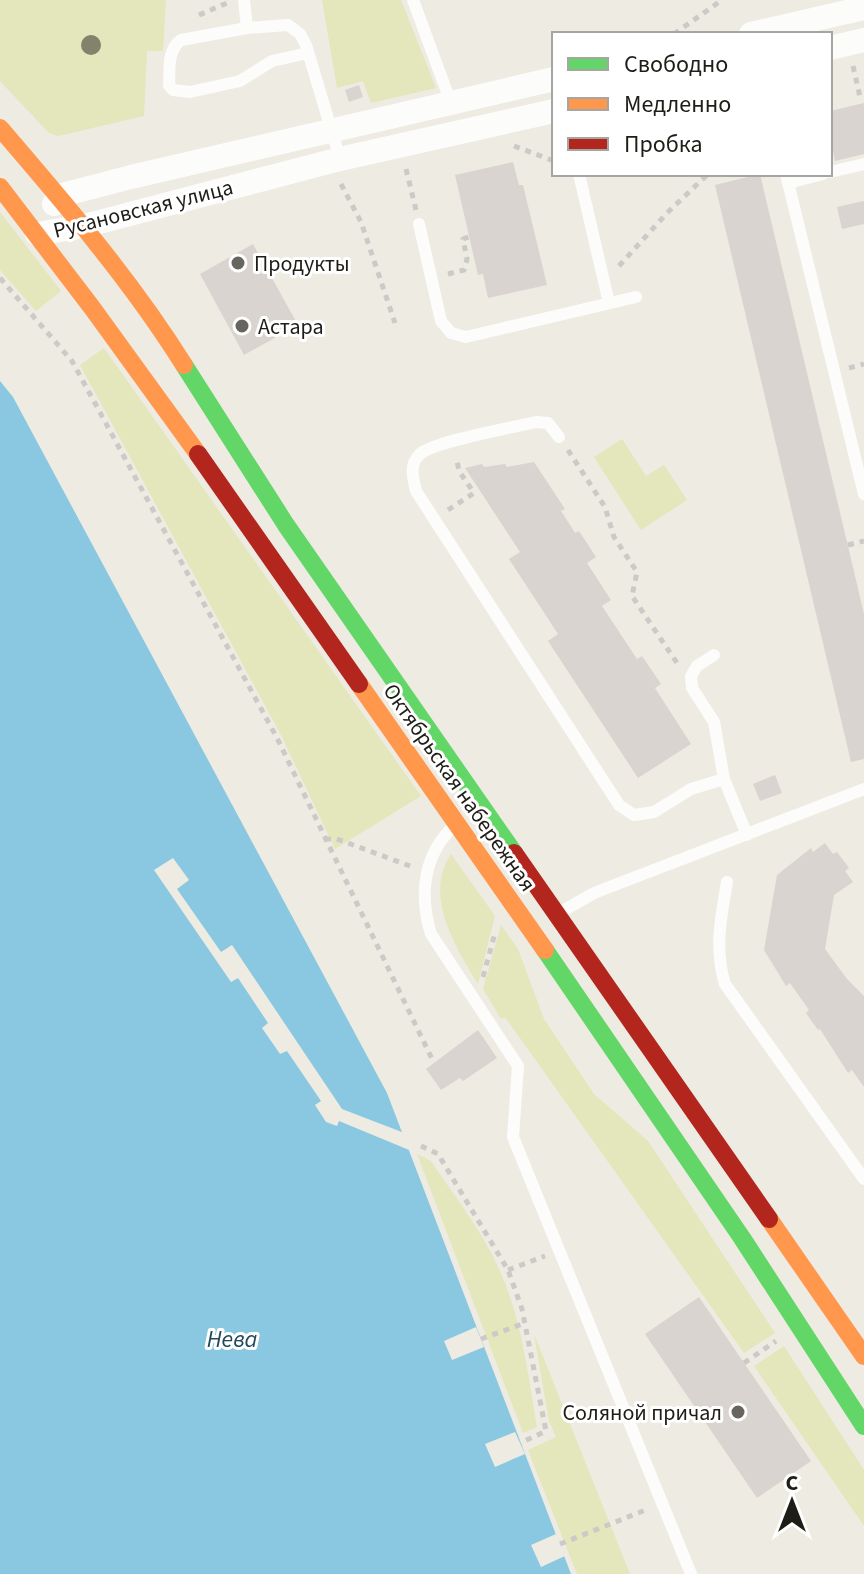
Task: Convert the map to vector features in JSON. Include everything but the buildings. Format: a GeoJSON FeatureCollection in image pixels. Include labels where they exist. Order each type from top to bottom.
{"type":"FeatureCollection","features":[{"type":"Feature","properties":{"kind":"main road","name":"Октябрьская набережная"},"geometry":{"type":"LineString","coordinates":[[0,128],[147,306],[286,525],[864,1356]]}},
{"type":"Feature","properties":{"kind":"main road","name":"Октябрьская набережная"},"geometry":{"type":"LineString","coordinates":[[0,187],[160,402],[458,823],[610,1041],[797,1320],[864,1426]]}},
{"type":"Feature","properties":{"kind":"street"},"geometry":{"type":"LineString","coordinates":[[757,32],[826,9],[864,8]]}},
{"type":"Feature","properties":{"kind":"street"},"geometry":{"type":"LineString","coordinates":[[832,48],[864,40]]}},
{"type":"Feature","properties":{"kind":"street","name":"Русановская улица"},"geometry":{"type":"LineString","coordinates":[[37,234],[58,196],[552,79]]}},
{"type":"Feature","properties":{"kind":"street","name":"Русановская улица"},"geometry":{"type":"LineString","coordinates":[[37,234],[340,171],[552,112]]}},
{"type":"Feature","properties":{"kind":"lane"},"geometry":{"type":"LineString","coordinates":[[244,0],[247,28]]}},
{"type":"Feature","properties":{"kind":"lane"},"geometry":{"type":"LineString","coordinates":[[413,0],[451,103]]}},
{"type":"Feature","properties":{"kind":"lane"},"geometry":{"type":"LineString","coordinates":[[308,53],[272,61],[240,81],[190,92],[173,90],[169,85],[174,44],[196,36],[288,25],[300,34],[308,53],[332,130],[340,171]]}},
{"type":"Feature","properties":{"kind":"lane"},"geometry":{"type":"LineString","coordinates":[[832,172],[864,164]]}},
{"type":"Feature","properties":{"kind":"lane"},"geometry":{"type":"LineString","coordinates":[[579,176],[609,303]]}},
{"type":"Feature","properties":{"kind":"lane"},"geometry":{"type":"LineString","coordinates":[[787,178],[860,458],[864,494]]}},
{"type":"Feature","properties":{"kind":"lane"},"geometry":{"type":"LineString","coordinates":[[419,224],[441,321],[451,333],[466,337],[636,297]]}},
{"type":"Feature","properties":{"kind":"lane"},"geometry":{"type":"LineString","coordinates":[[559,437],[548,423],[536,422],[439,445],[420,453],[411,471],[416,491],[619,805],[634,815],[654,812],[691,789],[724,779]]}},
{"type":"Feature","properties":{"kind":"lane"},"geometry":{"type":"LineString","coordinates":[[714,655],[697,666],[691,676],[692,688],[714,722],[724,779],[747,835]]}},
{"type":"Feature","properties":{"kind":"lane"},"geometry":{"type":"LineString","coordinates":[[556,915],[594,893],[864,789]]}},
{"type":"Feature","properties":{"kind":"lane"},"geometry":{"type":"LineString","coordinates":[[458,823],[444,835],[426,872],[424,895],[431,934],[518,1066],[513,1137],[691,1574]]}},
{"type":"Feature","properties":{"kind":"lane"},"geometry":{"type":"LineString","coordinates":[[727,882],[717,943],[725,984],[864,1179]]}},
{"type":"Feature","properties":{"kind":"path"},"geometry":{"type":"LineString","coordinates":[[677,32],[722,0]]}},
{"type":"Feature","properties":{"kind":"path"},"geometry":{"type":"LineString","coordinates":[[853,65],[860,97]]}},
{"type":"Feature","properties":{"kind":"path"},"geometry":{"type":"LineString","coordinates":[[510,144],[552,160]]}},
{"type":"Feature","properties":{"kind":"path"},"geometry":{"type":"LineString","coordinates":[[406,168],[419,224]]}},
{"type":"Feature","properties":{"kind":"path"},"geometry":{"type":"LineString","coordinates":[[340,171],[395,323]]}},
{"type":"Feature","properties":{"kind":"path"},"geometry":{"type":"LineString","coordinates":[[605,287],[624,259],[706,176]]}},
{"type":"Feature","properties":{"kind":"path"},"geometry":{"type":"LineString","coordinates":[[464,270],[467,259],[463,239],[469,237]]}},
{"type":"Feature","properties":{"kind":"path"},"geometry":{"type":"LineString","coordinates":[[0,278],[72,361],[277,738],[433,1061]]}},
{"type":"Feature","properties":{"kind":"path"},"geometry":{"type":"LineString","coordinates":[[559,437],[605,507],[614,537],[637,572],[632,596],[676,663],[691,676]]}},
{"type":"Feature","properties":{"kind":"path"},"geometry":{"type":"LineString","coordinates":[[434,519],[474,493],[459,471],[457,461],[463,459]]}},
{"type":"Feature","properties":{"kind":"path"},"geometry":{"type":"LineString","coordinates":[[848,545],[864,541]]}},
{"type":"Feature","properties":{"kind":"path"},"geometry":{"type":"LineString","coordinates":[[325,839],[337,839],[426,872]]}},
{"type":"Feature","properties":{"kind":"path"},"geometry":{"type":"LineString","coordinates":[[480,986],[498,919]]}},
{"type":"Feature","properties":{"kind":"path"},"geometry":{"type":"LineString","coordinates":[[421,1146],[438,1154],[508,1270],[525,1323],[546,1431],[520,1443]]}},
{"type":"Feature","properties":{"kind":"path"},"geometry":{"type":"LineString","coordinates":[[508,1270],[559,1250]]}},
{"type":"Feature","properties":{"kind":"path"},"geometry":{"type":"LineString","coordinates":[[481,1339],[525,1323]]}},
{"type":"Feature","properties":{"kind":"path"},"geometry":{"type":"LineString","coordinates":[[744,1363],[782,1336]]}},
{"type":"Feature","properties":{"kind":"path"},"geometry":{"type":"LineString","coordinates":[[560,1544],[662,1503]]}},
{"type":"Feature","properties":{"kind":"green space"},"geometry":{"type":"Polygon","coordinates":[[[0,0],[166,0],[163,51],[147,51],[144,116],[58,136],[49,133],[0,81],[0,0]]]}},
{"type":"Feature","properties":{"kind":"green space"},"geometry":{"type":"Polygon","coordinates":[[[322,0],[401,0],[436,88],[371,103],[363,81],[337,88],[322,0]]]}},
{"type":"Feature","properties":{"kind":"green space"},"geometry":{"type":"Polygon","coordinates":[[[0,212],[61,291],[36,311],[0,270],[0,212]]]}},
{"type":"Feature","properties":{"kind":"green space"},"geometry":{"type":"Polygon","coordinates":[[[104,348],[421,796],[335,849],[281,735],[80,365],[104,348]]]}},
{"type":"Feature","properties":{"kind":"green space"},"geometry":{"type":"Polygon","coordinates":[[[622,439],[646,476],[664,465],[687,500],[641,530],[594,457],[622,439]]]}},
{"type":"Feature","properties":{"kind":"green space"},"geometry":{"type":"Polygon","coordinates":[[[451,854],[495,916],[478,984],[452,938],[441,904],[443,870],[451,854]]]}},
{"type":"Feature","properties":{"kind":"green space"},"geometry":{"type":"Polygon","coordinates":[[[501,925],[518,949],[544,1019],[594,1094],[648,1141],[775,1333],[744,1353],[505,1017],[501,1019],[483,989],[501,925]]]}},
{"type":"Feature","properties":{"kind":"green space"},"geometry":{"type":"Polygon","coordinates":[[[417,1154],[431,1161],[468,1215],[508,1290],[523,1348],[537,1427],[523,1433],[417,1154]]]}},
{"type":"Feature","properties":{"kind":"green space"},"geometry":{"type":"Polygon","coordinates":[[[534,1334],[630,1574],[577,1574],[528,1450],[556,1437],[549,1421],[534,1334]]]}},
{"type":"Feature","properties":{"kind":"green space"},"geometry":{"type":"Polygon","coordinates":[[[784,1346],[864,1470],[864,1526],[754,1366],[784,1346]]]}},
{"type":"Feature","properties":{"kind":"water","name":"Нева"},"geometry":{"type":"Polygon","coordinates":[[[0,381],[13,397],[387,1093],[571,1574],[0,1574],[0,381]]]}},
{"type":"Feature","properties":{"kind":"pier"},"geometry":{"type":"Polygon","coordinates":[[[173,858],[189,880],[177,889],[221,952],[232,945],[342,1109],[407,1134],[414,1152],[339,1121],[337,1126],[326,1122],[315,1105],[321,1101],[287,1051],[280,1054],[262,1028],[268,1023],[238,978],[231,982],[154,870],[173,858]]]}},
{"type":"Feature","properties":{"kind":"pier"},"geometry":{"type":"Polygon","coordinates":[[[476,1327],[484,1347],[452,1360],[444,1341],[476,1327]]]}},
{"type":"Feature","properties":{"kind":"pier"},"geometry":{"type":"Polygon","coordinates":[[[515,1432],[525,1454],[495,1467],[485,1444],[515,1432]]]}},
{"type":"Feature","properties":{"kind":"pier"},"geometry":{"type":"Polygon","coordinates":[[[556,1534],[565,1556],[541,1567],[531,1545],[556,1534]]]}},
{"type":"Feature","properties":{"kind":"traffic: fast"},"geometry":{"type":"LineString","coordinates":[[184,365],[286,525],[514,853]]}},
{"type":"Feature","properties":{"kind":"traffic: fast"},"geometry":{"type":"LineString","coordinates":[[545,950],[742,1238],[864,1426]]}},
{"type":"Feature","properties":{"kind":"traffic: slow"},"geometry":{"type":"LineString","coordinates":[[0,128],[119,273],[184,365]]}},
{"type":"Feature","properties":{"kind":"traffic: slow"},"geometry":{"type":"LineString","coordinates":[[0,187],[198,454]]}},
{"type":"Feature","properties":{"kind":"traffic: slow"},"geometry":{"type":"LineString","coordinates":[[359,684],[545,950]]}},
{"type":"Feature","properties":{"kind":"traffic: slow"},"geometry":{"type":"LineString","coordinates":[[769,1219],[864,1356]]}},
{"type":"Feature","properties":{"kind":"traffic: jam"},"geometry":{"type":"LineString","coordinates":[[198,454],[359,684]]}},
{"type":"Feature","properties":{"kind":"traffic: jam"},"geometry":{"type":"LineString","coordinates":[[514,853],[769,1219]]}},
{"type":"Feature","properties":{"kind":"place","name":"Продукты"},"geometry":{"type":"Point","coordinates":[238,263]}},
{"type":"Feature","properties":{"kind":"place","name":"Астара"},"geometry":{"type":"Point","coordinates":[242,326]}},
{"type":"Feature","properties":{"kind":"place","name":"Соляной причал"},"geometry":{"type":"Point","coordinates":[738,1412]}}]}
